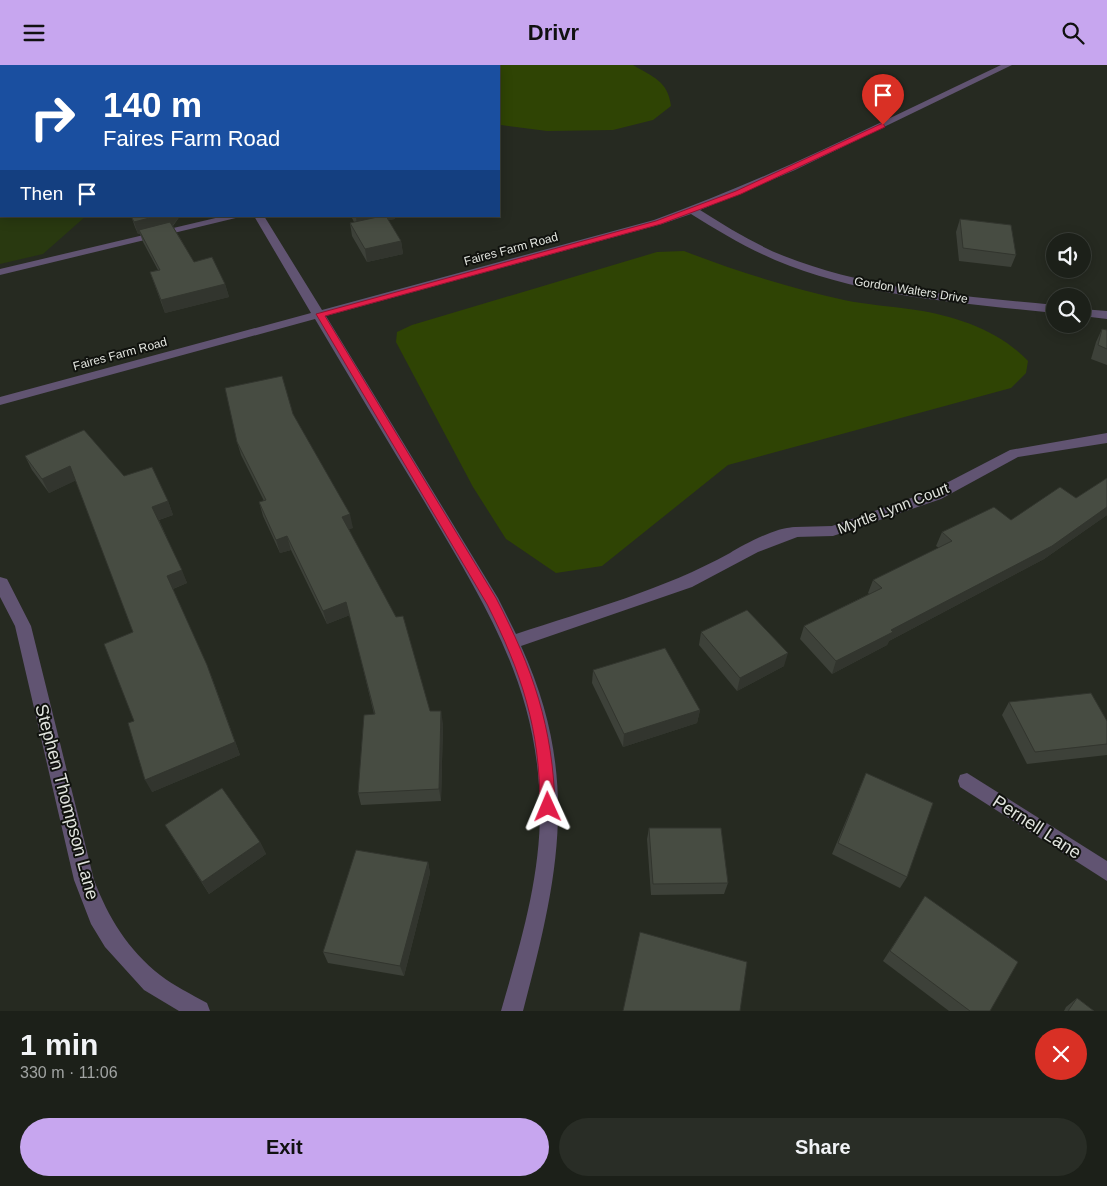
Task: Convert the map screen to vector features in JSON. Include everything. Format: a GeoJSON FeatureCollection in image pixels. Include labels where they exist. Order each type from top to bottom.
{"type":"FeatureCollection","features":[{"type":"Feature","properties":{"kind":"street","name":"Faires Farm Road"},"geometry":{"type":"LineString","coordinates":[[0,401],[628,231],[693,211],[807,163],[1008,65]]}},
{"type":"Feature","properties":{"kind":"street","name":"Gordon Walters Drive"},"geometry":{"type":"LineString","coordinates":[[693,211],[743,241],[780,258],[855,282],[927,295],[1046,308]]}},
{"type":"Feature","properties":{"kind":"street"},"geometry":{"type":"LineString","coordinates":[[0,272],[235,217]]}},
{"type":"Feature","properties":{"kind":"street"},"geometry":{"type":"LineString","coordinates":[[260,217],[492,601],[531,688],[547,771],[548,844],[535,926],[512,1011]]}},
{"type":"Feature","properties":{"kind":"street"},"geometry":{"type":"LineString","coordinates":[[1091,313],[1107,315]]}},
{"type":"Feature","properties":{"kind":"street","name":"Myrtle Lynn Court"},"geometry":{"type":"LineString","coordinates":[[512,642],[686,583],[712,572],[762,541],[795,532],[833,531],[936,495],[1016,453],[1107,438]]}},
{"type":"Feature","properties":{"kind":"street","name":"Stephen Thompson Lane"},"geometry":{"type":"LineString","coordinates":[[1,583],[23,626],[84,880],[98,917],[112,940],[152,982],[199,1011]]}},
{"type":"Feature","properties":{"kind":"street","name":"Pernell Lane"},"geometry":{"type":"LineString","coordinates":[[967,781],[1107,872]]}},
{"type":"Feature","properties":{"kind":"shaded area"},"geometry":{"type":"Polygon","coordinates":[[[500,65],[633,65],[663,85],[667,91],[671,106],[653,120],[613,130],[547,131],[500,125],[500,65]]]}},
{"type":"Feature","properties":{"kind":"shaded area"},"geometry":{"type":"Polygon","coordinates":[[[0,217],[85,217],[43,254],[0,264],[0,217]]]}},
{"type":"Feature","properties":{"kind":"shaded area"},"geometry":{"type":"Polygon","coordinates":[[[684,251],[763,279],[803,290],[853,302],[931,313],[962,321],[991,333],[1017,350],[1028,361],[1026,373],[1011,388],[728,465],[602,566],[556,573],[506,539],[473,487],[396,342],[397,332],[412,325],[657,252],[684,251]]]}},
{"type":"Feature","properties":{"kind":"building"},"geometry":{"type":"Polygon","coordinates":[[[132,217],[153,217],[134,222],[132,217]]]}},
{"type":"Feature","properties":{"kind":"building"},"geometry":{"type":"Polygon","coordinates":[[[387,217],[401,241],[365,249],[350,223],[387,217]]]}},
{"type":"Feature","properties":{"kind":"building"},"geometry":{"type":"Polygon","coordinates":[[[960,219],[1011,225],[1016,255],[963,248],[960,219]]]}},
{"type":"Feature","properties":{"kind":"building"},"geometry":{"type":"Polygon","coordinates":[[[170,222],[194,262],[212,257],[225,284],[161,300],[150,272],[160,270],[139,230],[170,222]]]}},
{"type":"Feature","properties":{"kind":"building"},"geometry":{"type":"Polygon","coordinates":[[[1102,329],[1107,330],[1107,349],[1098,345],[1102,329]]]}},
{"type":"Feature","properties":{"kind":"building"},"geometry":{"type":"Polygon","coordinates":[[[282,376],[293,414],[350,514],[342,517],[396,617],[403,616],[430,711],[441,711],[439,789],[358,793],[364,715],[375,714],[346,602],[323,611],[287,536],[276,540],[259,502],[266,500],[237,442],[225,388],[282,376]]]}},
{"type":"Feature","properties":{"kind":"building"},"geometry":{"type":"Polygon","coordinates":[[[84,430],[124,476],[152,467],[168,501],[152,507],[182,570],[167,576],[207,665],[235,742],[145,780],[128,723],[134,721],[104,644],[133,632],[70,466],[42,479],[25,456],[84,430]]]}},
{"type":"Feature","properties":{"kind":"building"},"geometry":{"type":"Polygon","coordinates":[[[1107,478],[1107,507],[1052,546],[891,630],[893,632],[836,661],[804,626],[882,588],[873,580],[952,541],[942,532],[994,507],[1011,520],[1060,487],[1076,498],[1107,478]]]}},
{"type":"Feature","properties":{"kind":"building"},"geometry":{"type":"Polygon","coordinates":[[[747,610],[788,653],[740,678],[701,632],[747,610]]]}},
{"type":"Feature","properties":{"kind":"building"},"geometry":{"type":"Polygon","coordinates":[[[665,648],[700,710],[624,734],[593,670],[665,648]]]}},
{"type":"Feature","properties":{"kind":"building"},"geometry":{"type":"Polygon","coordinates":[[[1091,693],[1107,721],[1107,744],[1035,752],[1009,702],[1091,693]]]}},
{"type":"Feature","properties":{"kind":"building"},"geometry":{"type":"Polygon","coordinates":[[[866,773],[933,803],[907,877],[838,843],[866,773]]]}},
{"type":"Feature","properties":{"kind":"building"},"geometry":{"type":"Polygon","coordinates":[[[222,788],[260,842],[202,882],[165,825],[222,788]]]}},
{"type":"Feature","properties":{"kind":"building"},"geometry":{"type":"Polygon","coordinates":[[[649,828],[721,828],[728,883],[653,884],[649,828]]]}},
{"type":"Feature","properties":{"kind":"building"},"geometry":{"type":"Polygon","coordinates":[[[356,850],[428,862],[400,966],[323,952],[356,850]]]}},
{"type":"Feature","properties":{"kind":"building"},"geometry":{"type":"Polygon","coordinates":[[[925,896],[1018,962],[990,1011],[970,1011],[890,951],[925,896]]]}},
{"type":"Feature","properties":{"kind":"building"},"geometry":{"type":"Polygon","coordinates":[[[640,932],[747,962],[740,1011],[623,1011],[640,932]]]}},
{"type":"Feature","properties":{"kind":"building"},"geometry":{"type":"Polygon","coordinates":[[[1077,998],[1094,1011],[1068,1011],[1077,998]]]}},
{"type":"Feature","properties":{"kind":"route"},"geometry":{"type":"LineString","coordinates":[[548,807],[547,771],[539,722],[531,688],[512,642],[492,601],[372,404],[320,314],[658,223],[739,193],[807,163],[883,125]]}}]}
